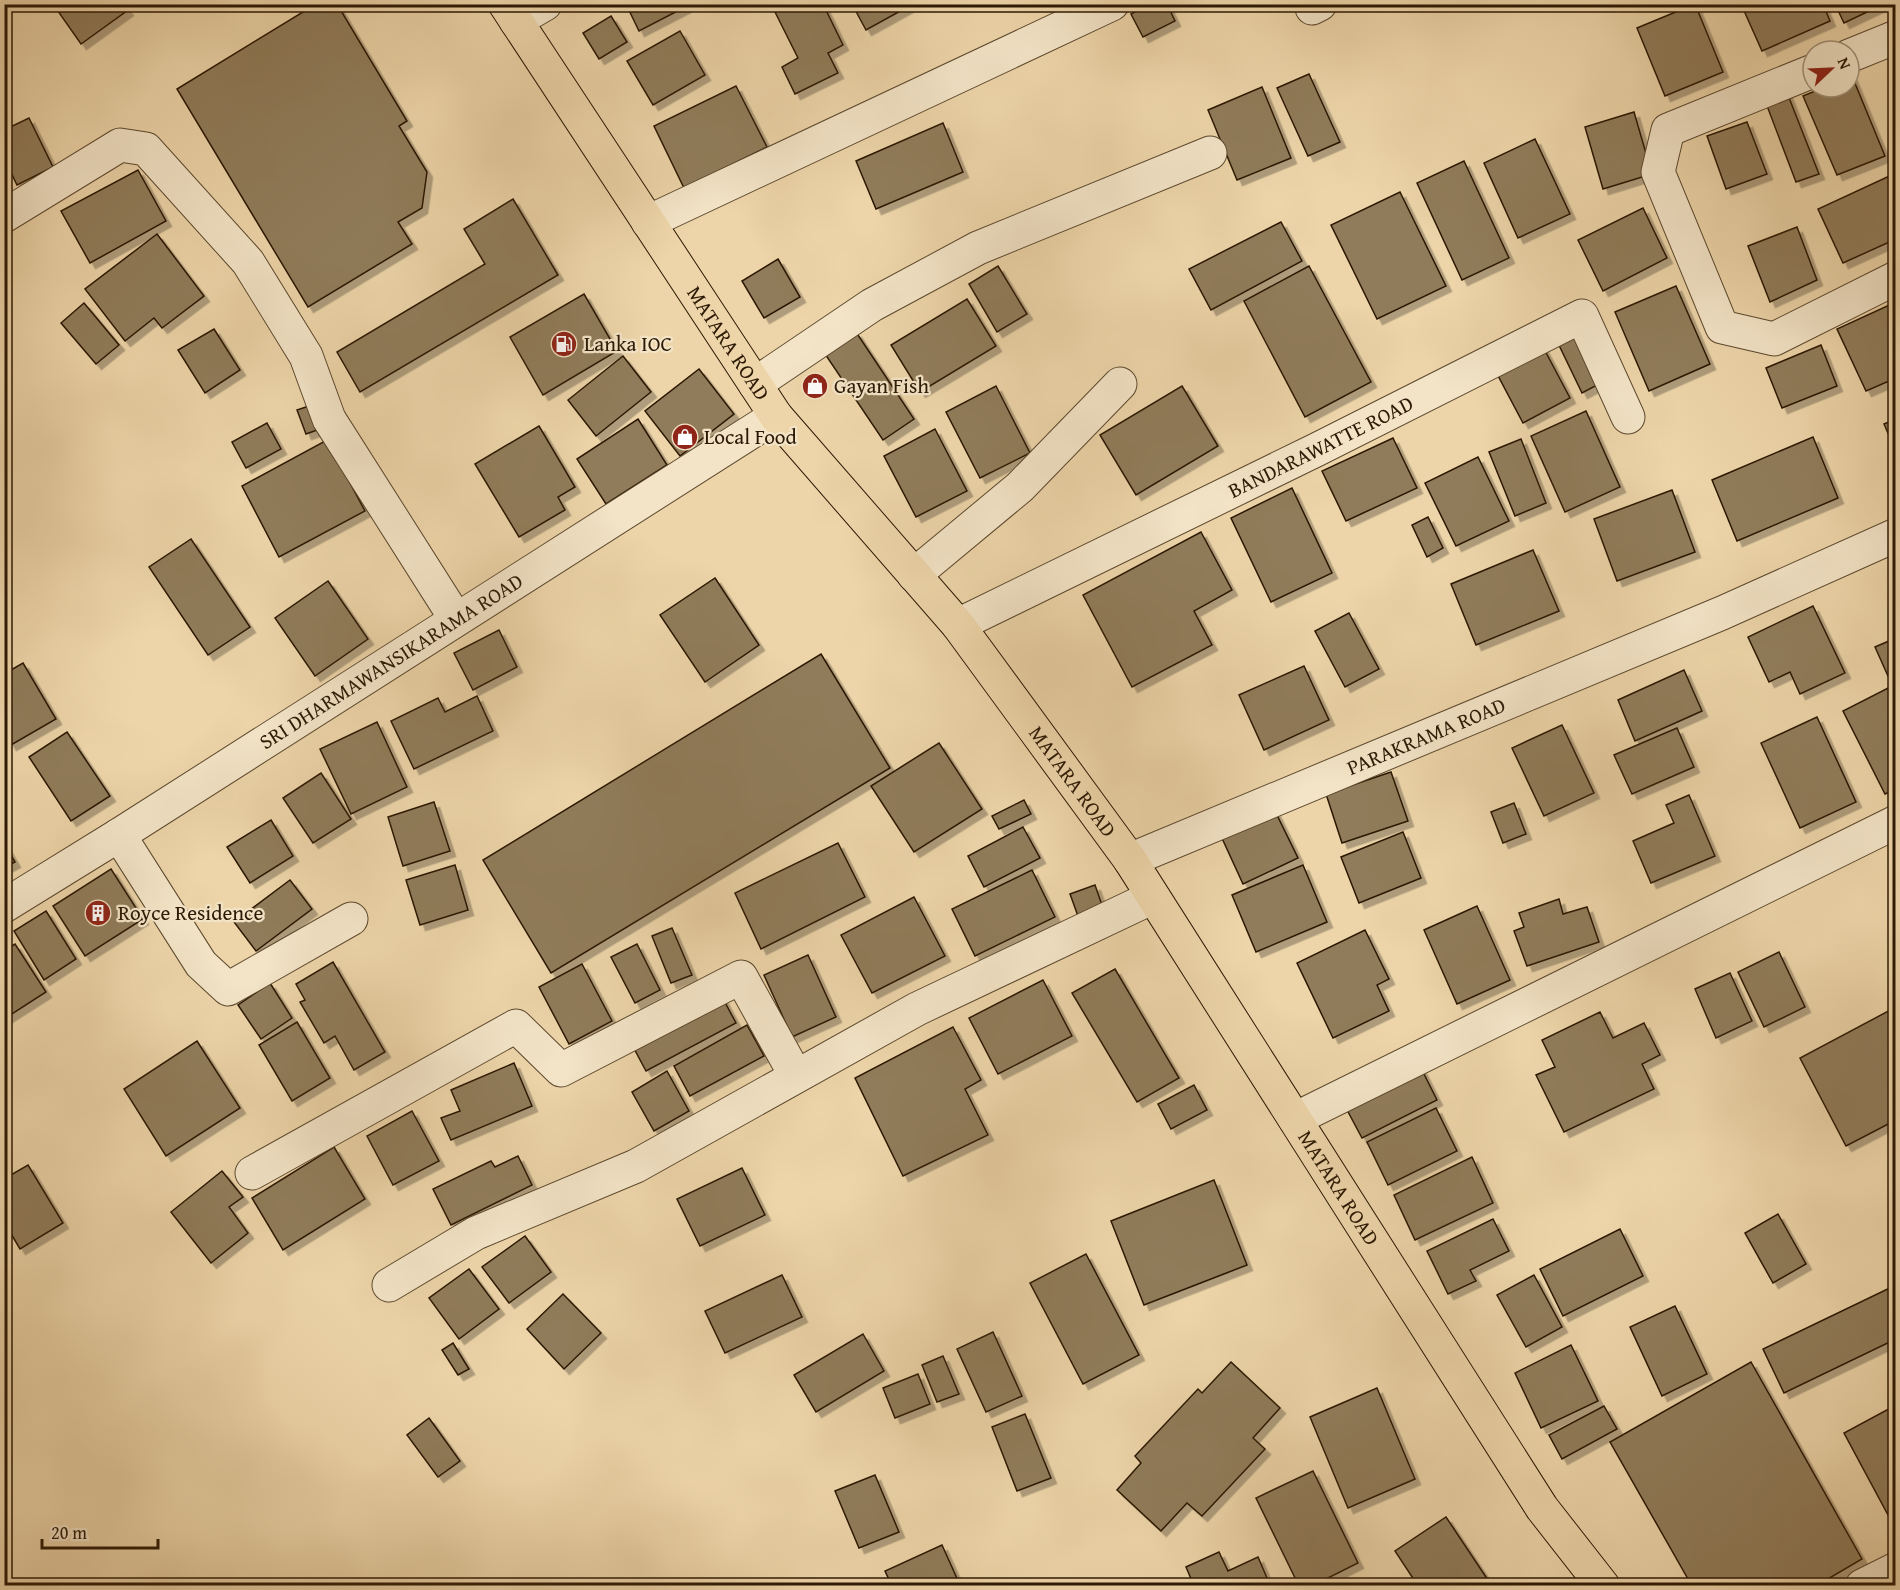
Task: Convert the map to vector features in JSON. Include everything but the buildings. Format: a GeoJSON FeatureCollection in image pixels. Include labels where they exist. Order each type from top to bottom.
{"type":"FeatureCollection","features":[{"type":"Feature","properties":{"kind":"highway","name":"MATARA ROAD"},"geometry":{"type":"LineString","coordinates":[[511,13],[776,416],[958,625],[1130,860],[1542,1508],[1603,1586]]}},
{"type":"Feature","properties":{"kind":"street"},"geometry":{"type":"LineString","coordinates":[[511,13],[545,4]]}},
{"type":"Feature","properties":{"kind":"street"},"geometry":{"type":"LineString","coordinates":[[648,222],[1112,4]]}},
{"type":"Feature","properties":{"kind":"street"},"geometry":{"type":"LineString","coordinates":[[1311,4],[1312,8],[1320,4]]}},
{"type":"Feature","properties":{"kind":"street"},"geometry":{"type":"LineString","coordinates":[[1861,51],[1896,37]]}},
{"type":"Feature","properties":{"kind":"street"},"geometry":{"type":"LineString","coordinates":[[1801,76],[1668,130],[1658,172],[1722,327],[1774,339],[1896,278]]}},
{"type":"Feature","properties":{"kind":"street"},"geometry":{"type":"LineString","coordinates":[[4,216],[120,145],[146,149],[248,262],[306,356],[329,419],[456,620]]}},
{"type":"Feature","properties":{"kind":"street"},"geometry":{"type":"LineString","coordinates":[[755,384],[872,305],[978,248],[1210,153]]}},
{"type":"Feature","properties":{"kind":"street","name":"BANDARAWATTE ROAD"},"geometry":{"type":"LineString","coordinates":[[958,625],[1316,450],[1582,316],[1628,417]]}},
{"type":"Feature","properties":{"kind":"street"},"geometry":{"type":"LineString","coordinates":[[914,575],[1020,487],[1120,384]]}},
{"type":"Feature","properties":{"kind":"street","name":"SRI DHARMAWANSIKARAMA ROAD"},"geometry":{"type":"LineString","coordinates":[[4,906],[776,416]]}},
{"type":"Feature","properties":{"kind":"street","name":"PARAKRAMA ROAD"},"geometry":{"type":"LineString","coordinates":[[1130,860],[1722,613],[1896,535]]}},
{"type":"Feature","properties":{"kind":"street"},"geometry":{"type":"LineString","coordinates":[[1295,1119],[1896,822]]}},
{"type":"Feature","properties":{"kind":"street"},"geometry":{"type":"LineString","coordinates":[[119,835],[201,964],[228,989],[351,919]]}},
{"type":"Feature","properties":{"kind":"street"},"geometry":{"type":"LineString","coordinates":[[389,1285],[476,1233],[636,1166],[917,1010],[1153,897]]}},
{"type":"Feature","properties":{"kind":"street"},"geometry":{"type":"LineString","coordinates":[[252,1173],[516,1026],[561,1070],[741,977],[796,1076]]}},
{"type":"Feature","properties":{"kind":"street"},"geometry":{"type":"LineString","coordinates":[[1862,1586],[1896,1569]]}},
{"type":"Feature","properties":{"kind":"place","name":"Lanka IOC"},"geometry":{"type":"Point","coordinates":[564,344]}},
{"type":"Feature","properties":{"kind":"place","name":"Gayan Fish"},"geometry":{"type":"Point","coordinates":[815,386]}},
{"type":"Feature","properties":{"kind":"place","name":"Local Food"},"geometry":{"type":"Point","coordinates":[685,437]}},
{"type":"Feature","properties":{"kind":"place","name":"Royce Residence"},"geometry":{"type":"Point","coordinates":[98,913]}}]}
